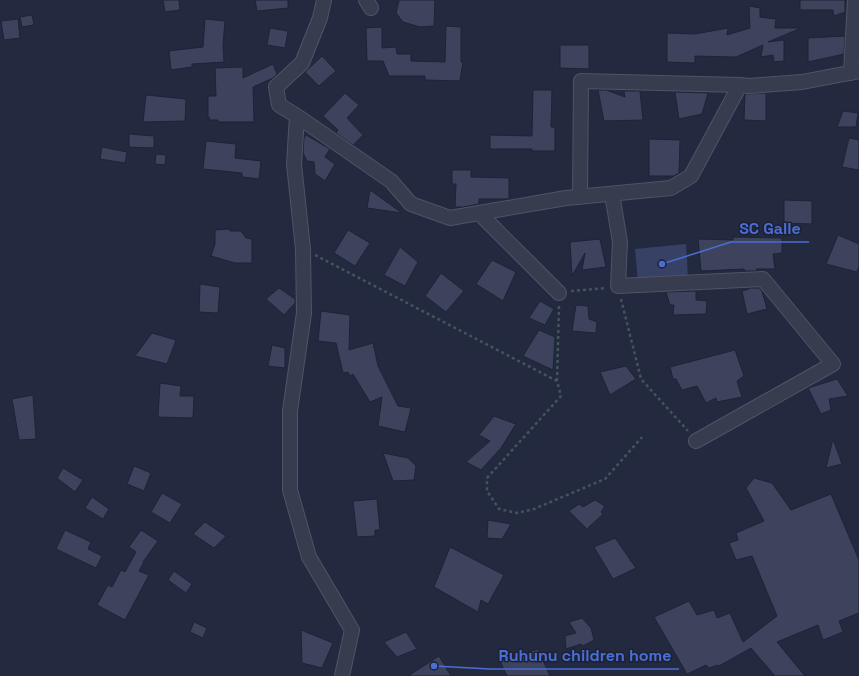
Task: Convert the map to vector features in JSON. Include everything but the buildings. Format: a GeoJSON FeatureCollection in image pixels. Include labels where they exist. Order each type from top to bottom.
{"type":"FeatureCollection","features":[{"type":"Feature","properties":{"kind":"street"},"geometry":{"type":"LineString","coordinates":[[324,0],[320,18],[302,63],[276,87],[279,105],[392,181],[411,204],[450,218],[566,198],[670,188],[691,176],[740,85]]}},
{"type":"Feature","properties":{"kind":"street"},"geometry":{"type":"LineString","coordinates":[[580,197],[581,81],[749,86],[802,82],[855,72],[855,0]]}},
{"type":"Feature","properties":{"kind":"street"},"geometry":{"type":"LineString","coordinates":[[297,116],[294,164],[303,248],[304,312],[290,410],[290,490],[309,557],[352,630],[342,676]]}},
{"type":"Feature","properties":{"kind":"street"},"geometry":{"type":"LineString","coordinates":[[612,194],[620,242],[618,286],[763,279],[833,364],[696,441]]}},
{"type":"Feature","properties":{"kind":"street"},"geometry":{"type":"LineString","coordinates":[[479,213],[559,293]]}},
{"type":"Feature","properties":{"kind":"path"},"geometry":{"type":"LineString","coordinates":[[303,248],[557,381]]}},
{"type":"Feature","properties":{"kind":"path"},"geometry":{"type":"LineString","coordinates":[[642,437],[605,479],[534,509],[517,513],[499,509],[487,491],[488,478],[561,396],[557,381],[559,293],[618,286],[642,379],[696,441]]}},
{"type":"Feature","properties":{"kind":"water"},"geometry":{"type":"Polygon","coordinates":[[[686,244],[688,278],[638,282],[635,249],[686,244]]]}},
{"type":"Feature","properties":{"kind":"place","name":"SC Galle"},"geometry":{"type":"Point","coordinates":[662,264]}},
{"type":"Feature","properties":{"kind":"place","name":"Ruhunu children home"},"geometry":{"type":"Point","coordinates":[434,666]}}]}
